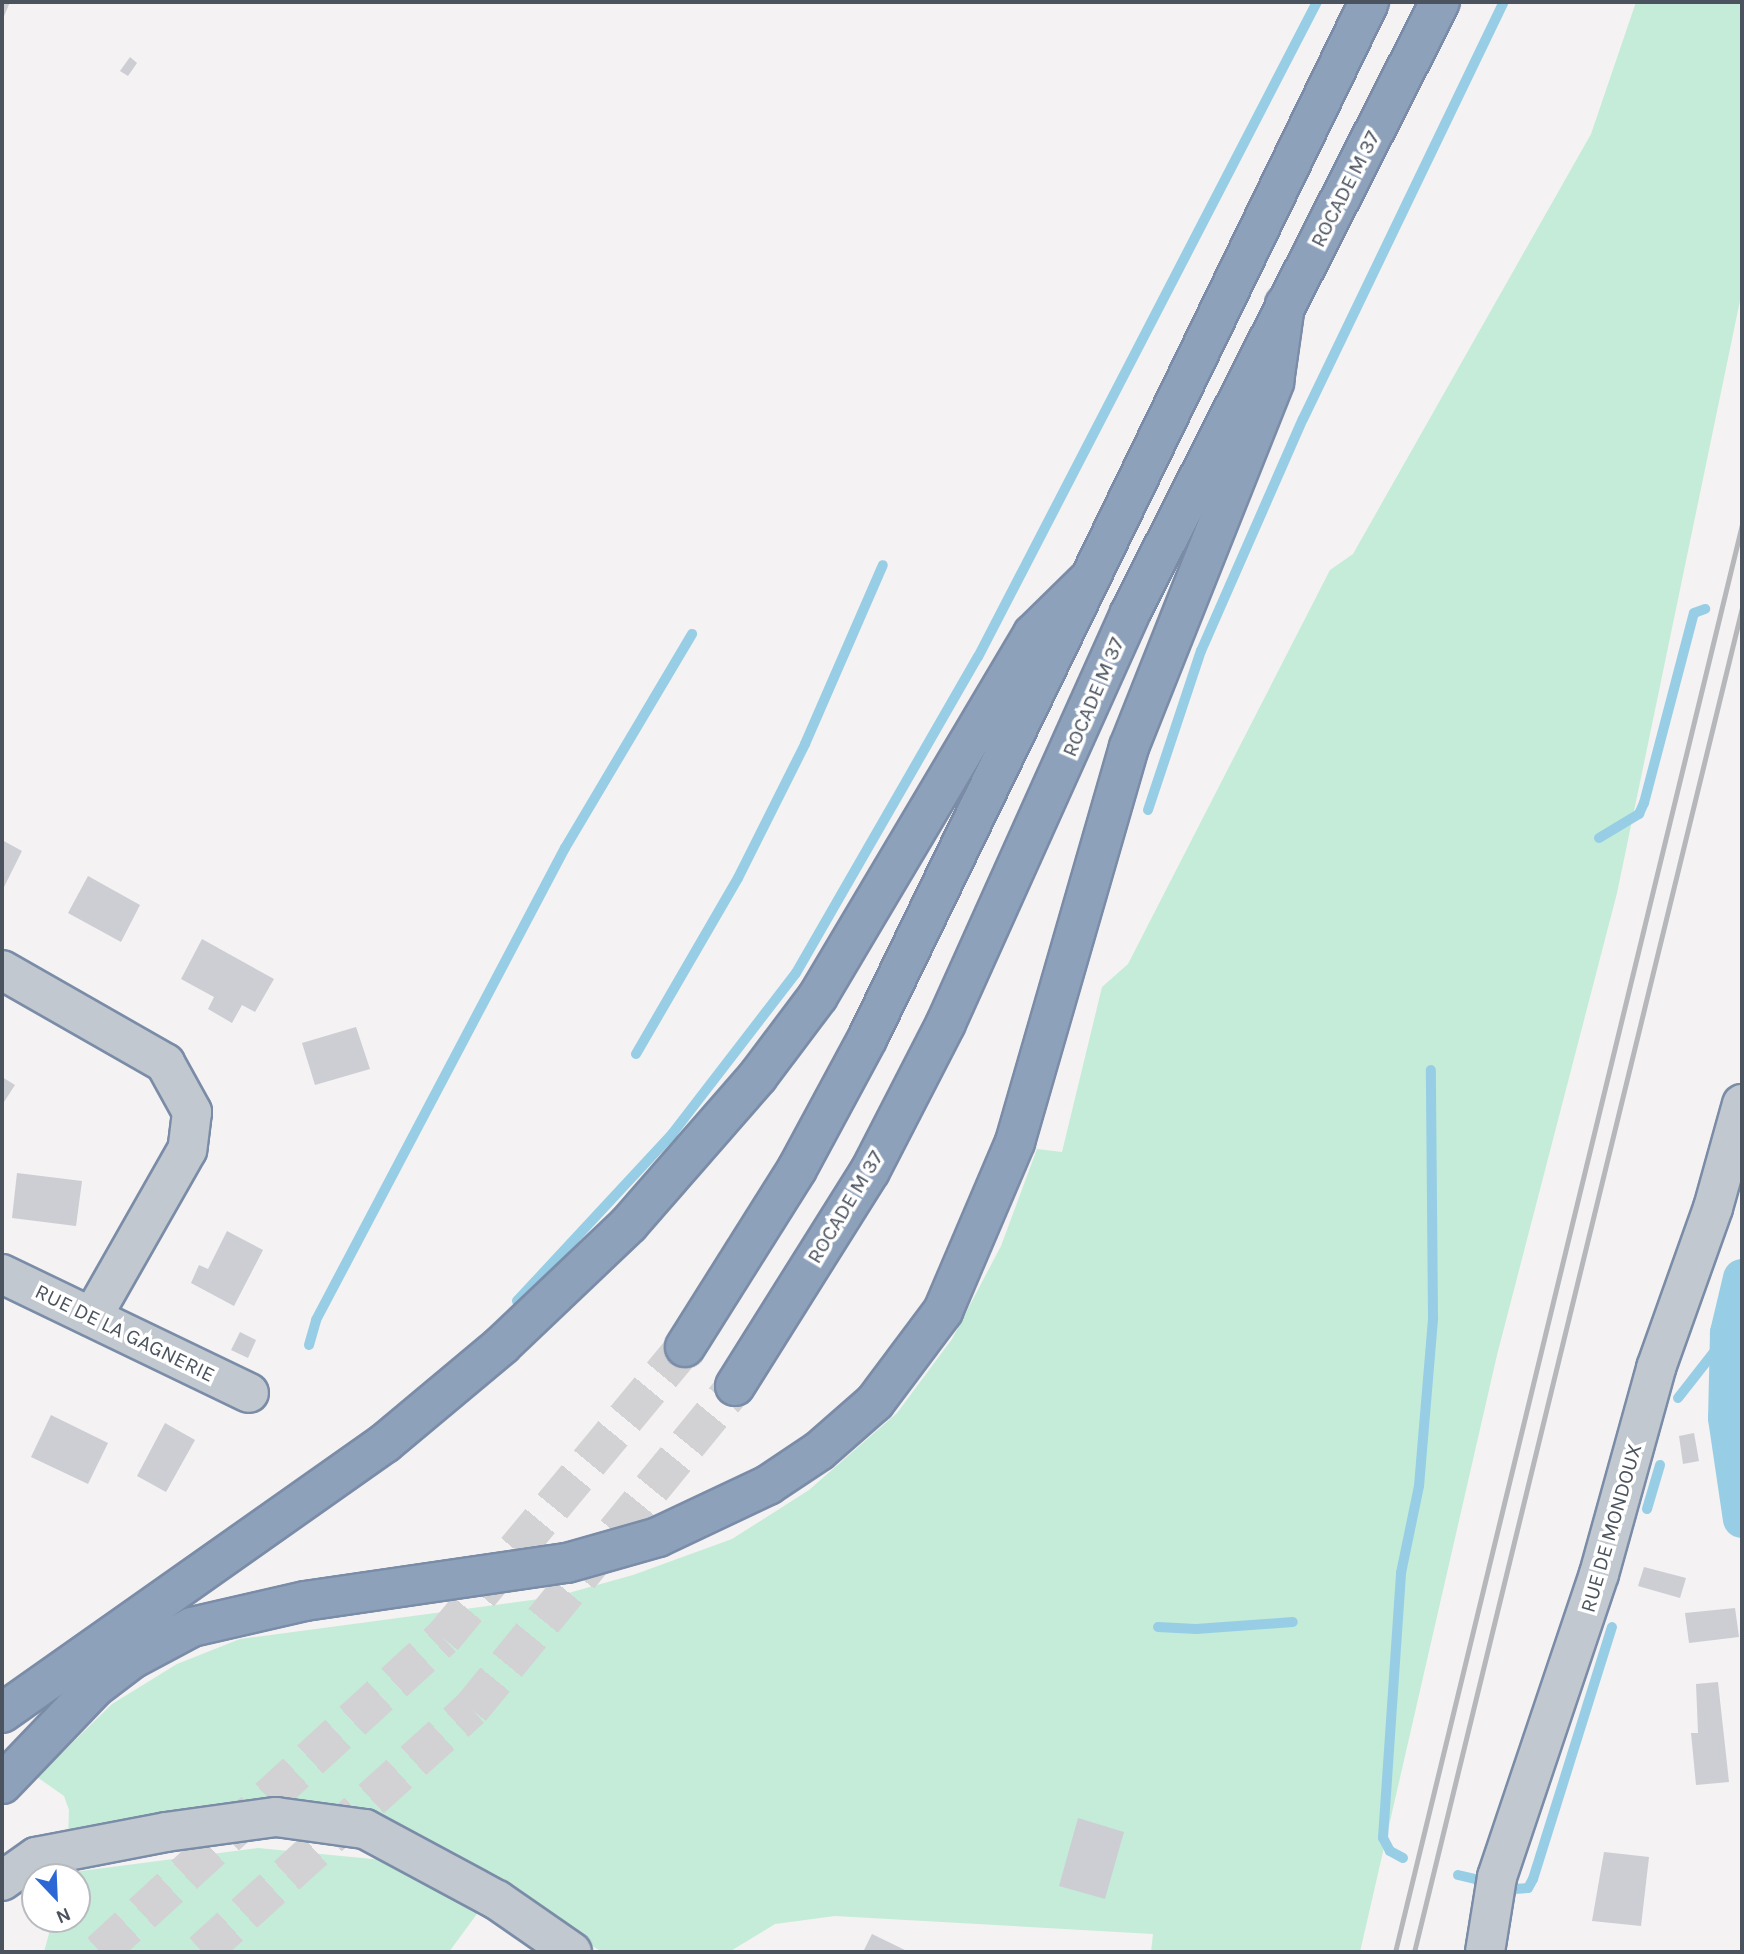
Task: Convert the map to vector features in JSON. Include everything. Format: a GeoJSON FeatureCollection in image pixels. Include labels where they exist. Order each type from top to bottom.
{"type":"FeatureCollection","features":[{"type":"Feature","properties":{"kind":"highway"},"geometry":{"type":"LineString","coordinates":[[685,1347],[797,1169],[868,1037],[1369,2]]}},
{"type":"Feature","properties":{"kind":"highway","name":"ROCADE M 37"},"geometry":{"type":"LineString","coordinates":[[734,1386],[870,1171],[946,1023],[1130,613],[1440,2]]}},
{"type":"Feature","properties":{"kind":"highway"},"geometry":{"type":"LineString","coordinates":[[2,1784],[94,1688],[132,1659],[192,1627],[305,1601],[566,1563],[657,1537],[768,1485],[819,1451],[875,1402],[943,1311],[1015,1142],[1129,747],[1274,382],[1285,304]]}},
{"type":"Feature","properties":{"kind":"highway"},"geometry":{"type":"LineString","coordinates":[[2,1713],[385,1443],[502,1345],[629,1224],[758,1076],[818,996],[1034,634],[1089,579]]}},
{"type":"Feature","properties":{"kind":"street"},"geometry":{"type":"LineString","coordinates":[[2,970],[165,1063],[192,1112],[187,1150],[92,1317]]}},
{"type":"Feature","properties":{"kind":"street","name":"RUE DE MONDOUX"},"geometry":{"type":"LineString","coordinates":[[1485,1952],[1497,1877],[1599,1574],[1656,1368],[1713,1208],[1742,1104]]}},
{"type":"Feature","properties":{"kind":"street","name":"RUE DE LA GAGNERIE"},"geometry":{"type":"LineString","coordinates":[[2,1274],[249,1393]]}},
{"type":"Feature","properties":{"kind":"street"},"geometry":{"type":"LineString","coordinates":[[2,1881],[36,1857],[166,1832],[276,1817],[365,1829],[497,1900],[572,1952]]}},
{"type":"Feature","properties":{"kind":"green space"},"geometry":{"type":"Polygon","coordinates":[[[1636,2],[1742,2],[1742,291],[1617,893],[1497,1355],[1360,1952],[1151,1952],[1153,1934],[835,1916],[775,1924],[729,1952],[602,1952],[413,1835],[68,1839],[69,1810],[64,1796],[37,1777],[112,1704],[177,1664],[240,1639],[554,1597],[633,1575],[732,1539],[809,1490],[897,1413],[952,1339],[1001,1246],[1037,1149],[1062,1152],[1102,987],[1128,964],[1330,570],[1353,554],[1591,134],[1636,2]]]}},
{"type":"Feature","properties":{"kind":"green space"},"geometry":{"type":"Polygon","coordinates":[[[258,1848],[383,1860],[482,1907],[449,1952],[44,1952],[49,1933],[91,1933],[91,1870],[258,1848]]]}},
{"type":"Feature","properties":{"kind":"building"},"geometry":{"type":"Polygon","coordinates":[[[2,2],[10,2],[2,21],[2,2]]]}},
{"type":"Feature","properties":{"kind":"building"},"geometry":{"type":"Polygon","coordinates":[[[130,57],[137,63],[128,76],[120,71],[130,57]]]}},
{"type":"Feature","properties":{"kind":"building"},"geometry":{"type":"Polygon","coordinates":[[[2,840],[22,851],[2,891],[2,840]]]}},
{"type":"Feature","properties":{"kind":"building"},"geometry":{"type":"Polygon","coordinates":[[[88,876],[140,905],[121,942],[68,913],[88,876]]]}},
{"type":"Feature","properties":{"kind":"building"},"geometry":{"type":"Polygon","coordinates":[[[202,939],[274,979],[255,1012],[242,1005],[232,1023],[208,1009],[214,997],[181,979],[202,939]]]}},
{"type":"Feature","properties":{"kind":"building"},"geometry":{"type":"Polygon","coordinates":[[[356,1027],[370,1069],[315,1085],[302,1043],[356,1027]]]}},
{"type":"Feature","properties":{"kind":"building"},"geometry":{"type":"Polygon","coordinates":[[[2,1077],[15,1085],[2,1105],[2,1077]]]}},
{"type":"Feature","properties":{"kind":"building"},"geometry":{"type":"Polygon","coordinates":[[[17,1173],[82,1181],[76,1226],[12,1218],[17,1173]]]}},
{"type":"Feature","properties":{"kind":"building"},"geometry":{"type":"Polygon","coordinates":[[[227,1231],[263,1250],[234,1306],[191,1283],[199,1265],[208,1269],[227,1231]]]}},
{"type":"Feature","properties":{"kind":"building"},"geometry":{"type":"Polygon","coordinates":[[[240,1332],[256,1340],[248,1358],[231,1350],[240,1332]]]}},
{"type":"Feature","properties":{"kind":"building"},"geometry":{"type":"Polygon","coordinates":[[[51,1415],[108,1443],[88,1484],[31,1457],[51,1415]]]}},
{"type":"Feature","properties":{"kind":"building"},"geometry":{"type":"Polygon","coordinates":[[[165,1423],[195,1440],[166,1492],[137,1476],[165,1423]]]}},
{"type":"Feature","properties":{"kind":"building"},"geometry":{"type":"Polygon","coordinates":[[[1694,1433],[1699,1461],[1683,1464],[1679,1436],[1694,1433]]]}},
{"type":"Feature","properties":{"kind":"building"},"geometry":{"type":"Polygon","coordinates":[[[1644,1567],[1686,1578],[1680,1598],[1638,1586],[1644,1567]]]}},
{"type":"Feature","properties":{"kind":"building"},"geometry":{"type":"Polygon","coordinates":[[[1735,1608],[1739,1637],[1689,1643],[1685,1613],[1735,1608]]]}},
{"type":"Feature","properties":{"kind":"building"},"geometry":{"type":"Polygon","coordinates":[[[1718,1682],[1729,1782],[1696,1785],[1691,1733],[1698,1733],[1696,1684],[1718,1682]]]}},
{"type":"Feature","properties":{"kind":"building"},"geometry":{"type":"Polygon","coordinates":[[[1078,1818],[1124,1832],[1105,1899],[1059,1886],[1078,1818]]]}},
{"type":"Feature","properties":{"kind":"building"},"geometry":{"type":"Polygon","coordinates":[[[1604,1852],[1649,1857],[1641,1926],[1592,1921],[1604,1852]]]}},
{"type":"Feature","properties":{"kind":"building"},"geometry":{"type":"Polygon","coordinates":[[[872,1934],[909,1952],[863,1952],[872,1934]]]}},
{"type":"Feature","properties":{"kind":"waterway"},"geometry":{"type":"LineString","coordinates":[[517,1301],[672,1134],[796,973],[978,657],[1317,2]]}},
{"type":"Feature","properties":{"kind":"waterway"},"geometry":{"type":"LineString","coordinates":[[1148,810],[1201,651],[1303,419],[1504,2]]}},
{"type":"Feature","properties":{"kind":"waterway"},"geometry":{"type":"LineString","coordinates":[[636,1054],[738,878],[805,744],[883,565]]}},
{"type":"Feature","properties":{"kind":"waterway"},"geometry":{"type":"LineString","coordinates":[[1599,838],[1639,814],[1694,613],[1705,609]]}},
{"type":"Feature","properties":{"kind":"waterway"},"geometry":{"type":"LineString","coordinates":[[309,1345],[316,1320],[565,848],[692,634]]}},
{"type":"Feature","properties":{"kind":"waterway"},"geometry":{"type":"LineString","coordinates":[[1403,1858],[1390,1851],[1383,1838],[1401,1573],[1419,1486],[1433,1318],[1431,1070]]}},
{"type":"Feature","properties":{"kind":"waterway"},"geometry":{"type":"LineString","coordinates":[[1742,1278],[1729,1333],[1727,1418],[1742,1519]]}},
{"type":"Feature","properties":{"kind":"waterway"},"geometry":{"type":"LineString","coordinates":[[1678,1398],[1729,1333]]}},
{"type":"Feature","properties":{"kind":"waterway"},"geometry":{"type":"LineString","coordinates":[[1647,1509],[1660,1465]]}},
{"type":"Feature","properties":{"kind":"waterway"},"geometry":{"type":"LineString","coordinates":[[1158,1627],[1196,1629],[1293,1622]]}},
{"type":"Feature","properties":{"kind":"waterway"},"geometry":{"type":"LineString","coordinates":[[1514,1889],[1528,1888],[1533,1879],[1612,1627]]}},
{"type":"Feature","properties":{"kind":"waterway"},"geometry":{"type":"LineString","coordinates":[[1458,1875],[1484,1881]]}},
{"type":"Feature","properties":{"kind":"tunnel"},"geometry":{"type":"LineString","coordinates":[[100,1952],[443,1638],[685,1347]]}},
{"type":"Feature","properties":{"kind":"tunnel"},"geometry":{"type":"LineString","coordinates":[[202,1952],[471,1709],[735,1386]]}},
{"type":"Feature","properties":{"kind":"railway"},"geometry":{"type":"LineString","coordinates":[[1395,1952],[1742,524]]}},
{"type":"Feature","properties":{"kind":"railway"},"geometry":{"type":"LineString","coordinates":[[1414,1952],[1742,608]]}}]}
